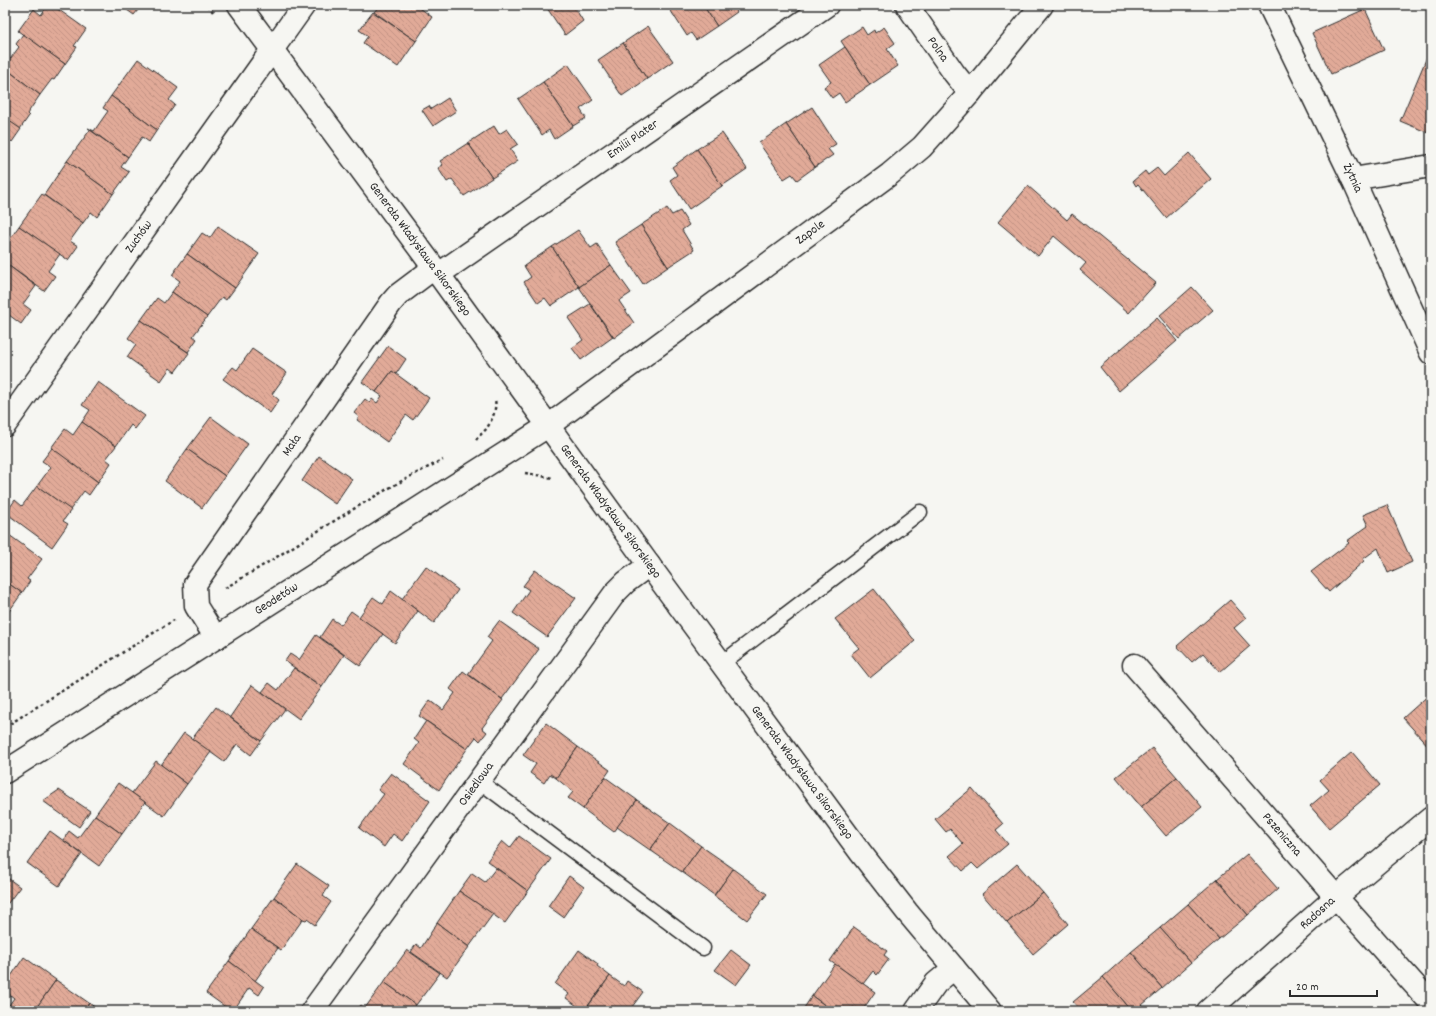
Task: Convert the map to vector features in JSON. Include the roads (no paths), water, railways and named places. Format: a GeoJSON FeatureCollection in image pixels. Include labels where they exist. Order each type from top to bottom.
{"type":"FeatureCollection","features":[{"type":"Feature","properties":{"kind":"street","name":"Generała Władysława Sikorskiego"},"geometry":{"type":"LineString","coordinates":[[239,5],[436,271],[721,664],[861,853],[990,1011]]}},
{"type":"Feature","properties":{"kind":"street","name":"Zuchów"},"geometry":{"type":"LineString","coordinates":[[5,425],[304,5]]}},
{"type":"Feature","properties":{"kind":"street","name":"Emilii Plater"},"geometry":{"type":"LineString","coordinates":[[436,271],[827,5]]}},
{"type":"Feature","properties":{"kind":"street","name":"Polna"},"geometry":{"type":"LineString","coordinates":[[907,5],[970,93]]}},
{"type":"Feature","properties":{"kind":"street","name":"Zapole"},"geometry":{"type":"LineString","coordinates":[[548,426],[890,174],[922,147],[970,93],[1042,5]]}},
{"type":"Feature","properties":{"kind":"street","name":"Żytnia"},"geometry":{"type":"LineString","coordinates":[[1270,5],[1353,179],[1431,352]]}},
{"type":"Feature","properties":{"kind":"street"},"geometry":{"type":"LineString","coordinates":[[1353,179],[1431,166]]}},
{"type":"Feature","properties":{"kind":"street","name":"Mała"},"geometry":{"type":"LineString","coordinates":[[216,638],[196,606],[195,584],[391,303],[398,295],[436,271]]}},
{"type":"Feature","properties":{"kind":"street","name":"Geodetów"},"geometry":{"type":"LineString","coordinates":[[5,772],[548,426]]}},
{"type":"Feature","properties":{"kind":"street","name":"Osiedlowa"},"geometry":{"type":"LineString","coordinates":[[312,1011],[615,593],[626,582],[649,565]]}},
{"type":"Feature","properties":{"kind":"street","name":"Pszeniczna"},"geometry":{"type":"LineString","coordinates":[[1134,665],[1431,1004]]}},
{"type":"Feature","properties":{"kind":"street","name":"Radosna"},"geometry":{"type":"LineString","coordinates":[[1208,1011],[1336,897],[1431,818]]}},
{"type":"Feature","properties":{"kind":"street"},"geometry":{"type":"LineString","coordinates":[[916,1011],[936,983],[954,968]]}},
{"type":"Feature","properties":{"kind":"lane"},"geometry":{"type":"LineString","coordinates":[[721,664],[920,512]]}},
{"type":"Feature","properties":{"kind":"lane"},"geometry":{"type":"LineString","coordinates":[[479,781],[703,948]]}}]}
